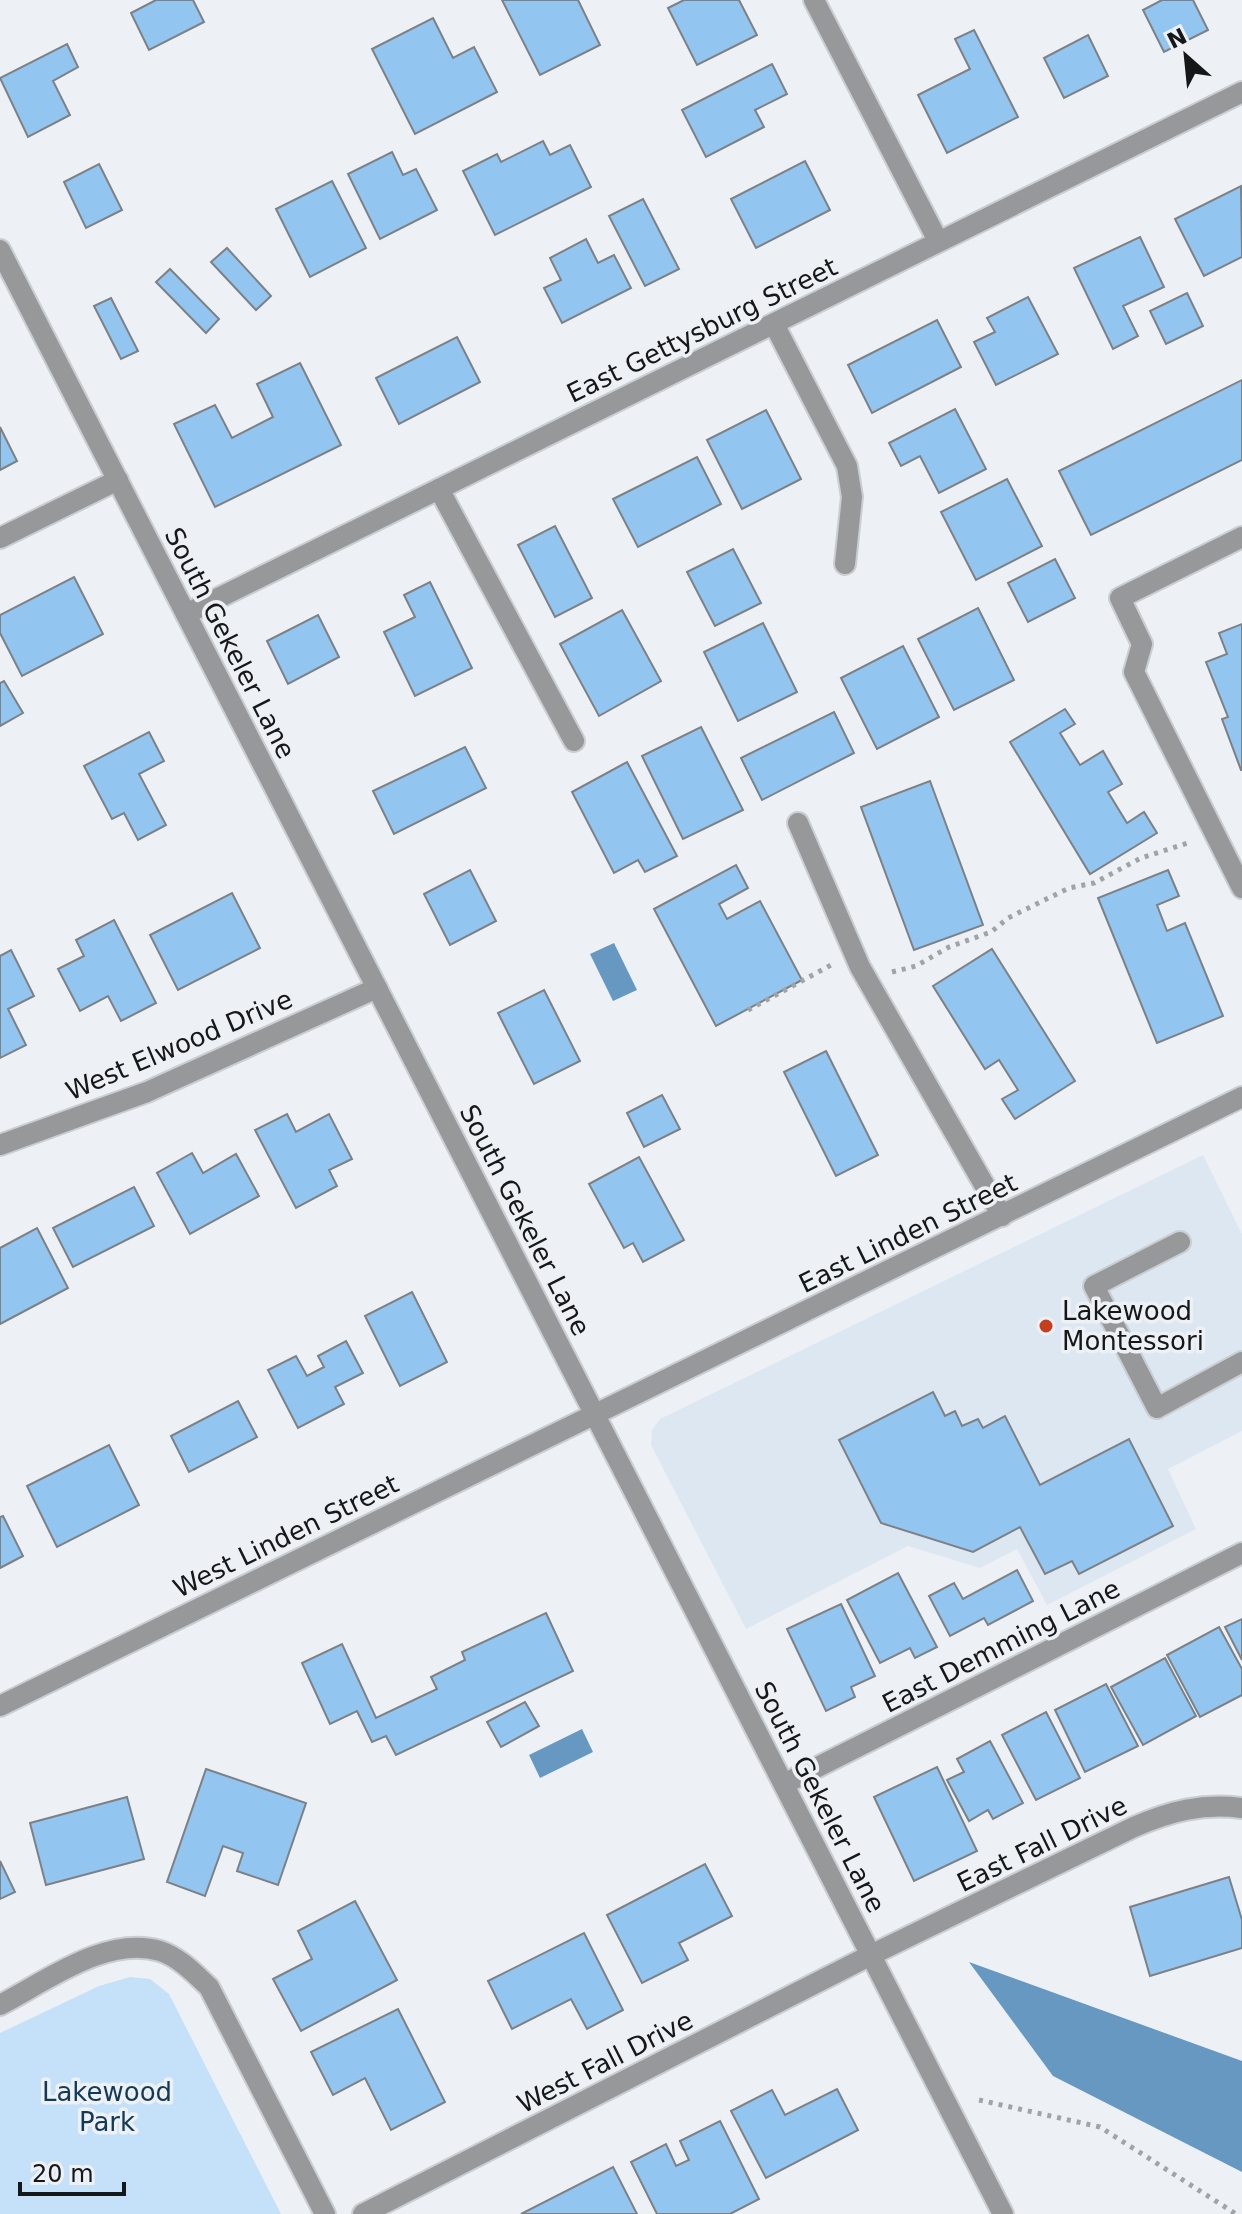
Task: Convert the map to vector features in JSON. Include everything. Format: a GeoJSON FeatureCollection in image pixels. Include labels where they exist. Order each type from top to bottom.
{"type":"FeatureCollection","features":[{"type":"Feature","properties":{"kind":"street"},"geometry":{"type":"LineString","coordinates":[[814,0],[938,241]]}},
{"type":"Feature","properties":{"kind":"street","name":"East Gettysburg Street"},"geometry":{"type":"LineString","coordinates":[[186,614],[1242,92]]}},
{"type":"Feature","properties":{"kind":"street","name":"South Gekeler Lane"},"geometry":{"type":"LineString","coordinates":[[1,256],[1003,2214]]}},
{"type":"Feature","properties":{"kind":"street"},"geometry":{"type":"LineString","coordinates":[[774,324],[847,466],[852,497],[845,564]]}},
{"type":"Feature","properties":{"kind":"street"},"geometry":{"type":"LineString","coordinates":[[0,538],[118,480]]}},
{"type":"Feature","properties":{"kind":"street"},"geometry":{"type":"LineString","coordinates":[[439,489],[574,741]]}},
{"type":"Feature","properties":{"kind":"street"},"geometry":{"type":"LineString","coordinates":[[1242,537],[1120,598],[1142,644],[1134,672],[1242,888]]}},
{"type":"Feature","properties":{"kind":"street"},"geometry":{"type":"LineString","coordinates":[[798,823],[860,967],[1002,1216]]}},
{"type":"Feature","properties":{"kind":"street","name":"West Elwood Drive"},"geometry":{"type":"LineString","coordinates":[[0,1145],[147,1092],[377,988]]}},
{"type":"Feature","properties":{"kind":"street","name":"East Linden Street"},"geometry":{"type":"LineString","coordinates":[[594,1413],[1242,1097]]}},
{"type":"Feature","properties":{"kind":"street"},"geometry":{"type":"LineString","coordinates":[[1180,1242],[1094,1286],[1157,1408],[1242,1362]]}},
{"type":"Feature","properties":{"kind":"street","name":"West Linden Street"},"geometry":{"type":"LineString","coordinates":[[0,1706],[594,1413]]}},
{"type":"Feature","properties":{"kind":"street","name":"East Demming Lane"},"geometry":{"type":"LineString","coordinates":[[784,1784],[1242,1553]]}},
{"type":"Feature","properties":{"kind":"street","name":"East Fall Drive"},"geometry":{"type":"LineString","coordinates":[[871,1955],[1173,1810],[1217,1805],[1242,1808]]}},
{"type":"Feature","properties":{"kind":"street"},"geometry":{"type":"LineString","coordinates":[[0,2005],[103,1953],[132,1949],[160,1951],[187,1966],[209,1987],[325,2214]]}},
{"type":"Feature","properties":{"kind":"street","name":"West Fall Drive"},"geometry":{"type":"LineString","coordinates":[[363,2214],[871,1955]]}},
{"type":"Feature","properties":{"kind":"path"},"geometry":{"type":"LineString","coordinates":[[885,974],[916,966],[949,947],[977,938],[1008,918],[1069,888],[1094,883],[1141,858],[1196,840]]}},
{"type":"Feature","properties":{"kind":"path"},"geometry":{"type":"LineString","coordinates":[[748,1010],[833,963]]}},
{"type":"Feature","properties":{"kind":"path"},"geometry":{"type":"LineString","coordinates":[[979,2100],[1100,2127],[1236,2214]]}},
{"type":"Feature","properties":{"kind":"shaded area","name":"Lakewood Montessori"},"geometry":{"type":"Polygon","coordinates":[[[1203,1155],[1242,1234],[1242,1431],[1168,1469],[1196,1529],[1047,1605],[1017,1549],[980,1568],[908,1546],[746,1629],[651,1445],[652,1430],[660,1419],[1203,1155]]]}},
{"type":"Feature","properties":{"kind":"green space","name":"Lakewood Park"},"geometry":{"type":"Polygon","coordinates":[[[130,1977],[150,1979],[169,1994],[281,2214],[0,2214],[0,2033],[99,1986],[130,1977]]]}},
{"type":"Feature","properties":{"kind":"water"},"geometry":{"type":"Polygon","coordinates":[[[614,943],[637,990],[613,1001],[590,954],[614,943]]]}},
{"type":"Feature","properties":{"kind":"water"},"geometry":{"type":"Polygon","coordinates":[[[582,1729],[593,1752],[540,1778],[529,1755],[582,1729]]]}},
{"type":"Feature","properties":{"kind":"water"},"geometry":{"type":"Polygon","coordinates":[[[969,1962],[1242,2061],[1242,2172],[1053,2076],[969,1962]]]}},
{"type":"Feature","properties":{"kind":"building"},"geometry":{"type":"Polygon","coordinates":[[[156,0],[193,0],[204,22],[149,50],[131,13],[156,0]]]}},
{"type":"Feature","properties":{"kind":"building"},"geometry":{"type":"Polygon","coordinates":[[[502,0],[578,0],[600,45],[540,75],[502,0]]]}},
{"type":"Feature","properties":{"kind":"building"},"geometry":{"type":"Polygon","coordinates":[[[684,0],[739,0],[757,35],[697,65],[668,8],[684,0]]]}},
{"type":"Feature","properties":{"kind":"building"},"geometry":{"type":"Polygon","coordinates":[[[1162,0],[1193,0],[1208,30],[1164,52],[1143,10],[1162,0]]]}},
{"type":"Feature","properties":{"kind":"building"},"geometry":{"type":"Polygon","coordinates":[[[433,18],[453,58],[474,47],[497,92],[415,134],[372,49],[433,18]]]}},
{"type":"Feature","properties":{"kind":"building"},"geometry":{"type":"Polygon","coordinates":[[[974,30],[1018,117],[947,153],[918,95],[970,69],[955,39],[974,30]]]}},
{"type":"Feature","properties":{"kind":"building"},"geometry":{"type":"Polygon","coordinates":[[[1088,35],[1108,76],[1064,98],[1044,58],[1088,35]]]}},
{"type":"Feature","properties":{"kind":"building"},"geometry":{"type":"Polygon","coordinates":[[[67,44],[78,67],[53,81],[70,115],[28,137],[0,78],[67,44]]]}},
{"type":"Feature","properties":{"kind":"building"},"geometry":{"type":"Polygon","coordinates":[[[772,64],[787,94],[755,110],[764,127],[706,157],[682,110],[772,64]]]}},
{"type":"Feature","properties":{"kind":"building"},"geometry":{"type":"Polygon","coordinates":[[[543,141],[550,155],[570,145],[591,187],[495,235],[463,171],[497,154],[501,162],[543,141]]]}},
{"type":"Feature","properties":{"kind":"building"},"geometry":{"type":"Polygon","coordinates":[[[392,152],[403,175],[416,169],[437,210],[380,239],[348,174],[392,152]]]}},
{"type":"Feature","properties":{"kind":"building"},"geometry":{"type":"Polygon","coordinates":[[[805,161],[830,210],[756,248],[731,199],[805,161]]]}},
{"type":"Feature","properties":{"kind":"building"},"geometry":{"type":"Polygon","coordinates":[[[99,164],[122,210],[86,228],[64,182],[99,164]]]}},
{"type":"Feature","properties":{"kind":"building"},"geometry":{"type":"Polygon","coordinates":[[[332,181],[366,248],[310,277],[276,209],[332,181]]]}},
{"type":"Feature","properties":{"kind":"building"},"geometry":{"type":"Polygon","coordinates":[[[1241,186],[1242,257],[1204,276],[1175,219],[1241,186]]]}},
{"type":"Feature","properties":{"kind":"building"},"geometry":{"type":"Polygon","coordinates":[[[643,199],[679,269],[645,286],[609,216],[643,199]]]}},
{"type":"Feature","properties":{"kind":"building"},"geometry":{"type":"Polygon","coordinates":[[[1140,237],[1164,287],[1123,306],[1138,336],[1113,349],[1074,268],[1140,237]]]}},
{"type":"Feature","properties":{"kind":"building"},"geometry":{"type":"Polygon","coordinates":[[[586,239],[598,263],[614,255],[631,288],[562,323],[544,288],[561,280],[550,258],[586,239]]]}},
{"type":"Feature","properties":{"kind":"building"},"geometry":{"type":"Polygon","coordinates":[[[227,248],[271,296],[256,310],[211,262],[227,248]]]}},
{"type":"Feature","properties":{"kind":"building"},"geometry":{"type":"Polygon","coordinates":[[[170,269],[219,319],[206,333],[156,282],[170,269]]]}},
{"type":"Feature","properties":{"kind":"building"},"geometry":{"type":"Polygon","coordinates":[[[1187,293],[1203,326],[1166,344],[1150,311],[1187,293]]]}},
{"type":"Feature","properties":{"kind":"building"},"geometry":{"type":"Polygon","coordinates":[[[1028,297],[1058,354],[996,385],[974,342],[995,332],[987,318],[1028,297]]]}},
{"type":"Feature","properties":{"kind":"building"},"geometry":{"type":"Polygon","coordinates":[[[111,298],[138,351],[121,359],[94,306],[111,298]]]}},
{"type":"Feature","properties":{"kind":"building"},"geometry":{"type":"Polygon","coordinates":[[[937,320],[961,367],[872,413],[848,365],[937,320]]]}},
{"type":"Feature","properties":{"kind":"building"},"geometry":{"type":"Polygon","coordinates":[[[457,337],[480,382],[399,424],[376,378],[457,337]]]}},
{"type":"Feature","properties":{"kind":"building"},"geometry":{"type":"Polygon","coordinates":[[[300,363],[341,445],[215,507],[174,424],[215,405],[232,438],[273,417],[257,384],[300,363]]]}},
{"type":"Feature","properties":{"kind":"building"},"geometry":{"type":"Polygon","coordinates":[[[1242,380],[1242,460],[1091,535],[1059,471],[1242,380]]]}},
{"type":"Feature","properties":{"kind":"building"},"geometry":{"type":"Polygon","coordinates":[[[955,409],[986,469],[939,493],[920,456],[901,466],[889,443],[955,409]]]}},
{"type":"Feature","properties":{"kind":"building"},"geometry":{"type":"Polygon","coordinates":[[[766,410],[801,479],[742,509],[707,440],[766,410]]]}},
{"type":"Feature","properties":{"kind":"building"},"geometry":{"type":"Polygon","coordinates":[[[0,427],[17,461],[0,470],[0,427]]]}},
{"type":"Feature","properties":{"kind":"building"},"geometry":{"type":"Polygon","coordinates":[[[697,457],[721,504],[638,547],[613,499],[697,457]]]}},
{"type":"Feature","properties":{"kind":"building"},"geometry":{"type":"Polygon","coordinates":[[[1007,479],[1042,546],[976,580],[941,512],[1007,479]]]}},
{"type":"Feature","properties":{"kind":"building"},"geometry":{"type":"Polygon","coordinates":[[[555,526],[592,598],[555,617],[518,545],[555,526]]]}},
{"type":"Feature","properties":{"kind":"building"},"geometry":{"type":"Polygon","coordinates":[[[733,549],[761,603],[715,626],[687,572],[733,549]]]}},
{"type":"Feature","properties":{"kind":"building"},"geometry":{"type":"Polygon","coordinates":[[[1055,559],[1075,598],[1028,622],[1008,583],[1055,559]]]}},
{"type":"Feature","properties":{"kind":"building"},"geometry":{"type":"Polygon","coordinates":[[[74,577],[103,634],[22,676],[0,633],[0,615],[74,577]]]}},
{"type":"Feature","properties":{"kind":"building"},"geometry":{"type":"Polygon","coordinates":[[[430,582],[472,668],[415,696],[384,632],[415,617],[404,595],[430,582]]]}},
{"type":"Feature","properties":{"kind":"building"},"geometry":{"type":"Polygon","coordinates":[[[978,608],[1014,680],[954,710],[918,639],[978,608]]]}},
{"type":"Feature","properties":{"kind":"building"},"geometry":{"type":"Polygon","coordinates":[[[622,610],[661,681],[599,716],[560,644],[622,610]]]}},
{"type":"Feature","properties":{"kind":"building"},"geometry":{"type":"Polygon","coordinates":[[[318,615],[339,657],[288,684],[267,641],[318,615]]]}},
{"type":"Feature","properties":{"kind":"building"},"geometry":{"type":"Polygon","coordinates":[[[763,623],[797,692],[738,721],[704,652],[763,623]]]}},
{"type":"Feature","properties":{"kind":"building"},"geometry":{"type":"Polygon","coordinates":[[[1242,624],[1241,770],[1222,719],[1228,717],[1206,662],[1227,654],[1219,633],[1242,624]]]}},
{"type":"Feature","properties":{"kind":"building"},"geometry":{"type":"Polygon","coordinates":[[[903,646],[939,717],[877,749],[841,678],[903,646]]]}},
{"type":"Feature","properties":{"kind":"building"},"geometry":{"type":"Polygon","coordinates":[[[4,681],[23,713],[0,726],[0,683],[4,681]]]}},
{"type":"Feature","properties":{"kind":"building"},"geometry":{"type":"Polygon","coordinates":[[[1065,709],[1075,724],[1060,733],[1080,765],[1103,751],[1122,784],[1108,792],[1127,823],[1144,812],[1157,833],[1090,874],[1010,742],[1065,709]]]}},
{"type":"Feature","properties":{"kind":"building"},"geometry":{"type":"Polygon","coordinates":[[[834,712],[854,753],[762,800],[741,758],[834,712]]]}},
{"type":"Feature","properties":{"kind":"building"},"geometry":{"type":"Polygon","coordinates":[[[701,727],[743,810],[683,839],[642,756],[701,727]]]}},
{"type":"Feature","properties":{"kind":"building"},"geometry":{"type":"Polygon","coordinates":[[[149,732],[164,761],[139,774],[166,825],[138,840],[124,813],[112,819],[84,766],[149,732]]]}},
{"type":"Feature","properties":{"kind":"building"},"geometry":{"type":"Polygon","coordinates":[[[465,747],[486,788],[394,834],[373,791],[465,747]]]}},
{"type":"Feature","properties":{"kind":"building"},"geometry":{"type":"Polygon","coordinates":[[[627,762],[677,856],[645,872],[638,860],[614,873],[572,792],[627,762]]]}},
{"type":"Feature","properties":{"kind":"building"},"geometry":{"type":"Polygon","coordinates":[[[930,781],[983,925],[914,950],[861,807],[930,781]]]}},
{"type":"Feature","properties":{"kind":"building"},"geometry":{"type":"Polygon","coordinates":[[[736,865],[748,888],[719,904],[727,919],[760,901],[802,980],[716,1026],[654,909],[736,865]]]}},
{"type":"Feature","properties":{"kind":"building"},"geometry":{"type":"Polygon","coordinates":[[[470,870],[496,921],[450,945],[424,894],[470,870]]]}},
{"type":"Feature","properties":{"kind":"building"},"geometry":{"type":"Polygon","coordinates":[[[1168,870],[1179,896],[1157,905],[1167,931],[1185,923],[1223,1016],[1157,1043],[1098,898],[1168,870]]]}},
{"type":"Feature","properties":{"kind":"building"},"geometry":{"type":"Polygon","coordinates":[[[232,893],[260,948],[178,990],[150,935],[232,893]]]}},
{"type":"Feature","properties":{"kind":"building"},"geometry":{"type":"Polygon","coordinates":[[[114,920],[156,1003],[121,1021],[108,996],[80,1011],[58,969],[84,956],[76,940],[114,920]]]}},
{"type":"Feature","properties":{"kind":"building"},"geometry":{"type":"Polygon","coordinates":[[[992,949],[1075,1081],[1015,1119],[1002,1099],[1018,1090],[999,1060],[985,1069],[933,986],[992,949]]]}},
{"type":"Feature","properties":{"kind":"building"},"geometry":{"type":"Polygon","coordinates":[[[11,950],[34,996],[8,1009],[26,1045],[0,1058],[0,956],[11,950]]]}},
{"type":"Feature","properties":{"kind":"building"},"geometry":{"type":"Polygon","coordinates":[[[544,990],[580,1061],[534,1084],[498,1013],[544,990]]]}},
{"type":"Feature","properties":{"kind":"building"},"geometry":{"type":"Polygon","coordinates":[[[826,1051],[878,1155],[836,1176],[784,1072],[826,1051]]]}},
{"type":"Feature","properties":{"kind":"building"},"geometry":{"type":"Polygon","coordinates":[[[662,1095],[680,1129],[644,1147],[627,1113],[662,1095]]]}},
{"type":"Feature","properties":{"kind":"building"},"geometry":{"type":"Polygon","coordinates":[[[287,1114],[296,1132],[329,1114],[352,1159],[329,1170],[337,1186],[296,1208],[255,1130],[287,1114]]]}},
{"type":"Feature","properties":{"kind":"building"},"geometry":{"type":"Polygon","coordinates":[[[192,1153],[203,1173],[236,1154],[259,1196],[190,1234],[157,1173],[192,1153]]]}},
{"type":"Feature","properties":{"kind":"building"},"geometry":{"type":"Polygon","coordinates":[[[639,1157],[684,1240],[643,1262],[633,1243],[624,1248],[589,1184],[639,1157]]]}},
{"type":"Feature","properties":{"kind":"building"},"geometry":{"type":"Polygon","coordinates":[[[134,1187],[154,1226],[73,1267],[53,1228],[134,1187]]]}},
{"type":"Feature","properties":{"kind":"building"},"geometry":{"type":"Polygon","coordinates":[[[37,1228],[68,1288],[0,1324],[0,1248],[37,1228]]]}},
{"type":"Feature","properties":{"kind":"building"},"geometry":{"type":"Polygon","coordinates":[[[412,1292],[447,1362],[400,1386],[365,1316],[412,1292]]]}},
{"type":"Feature","properties":{"kind":"building"},"geometry":{"type":"Polygon","coordinates":[[[346,1341],[363,1373],[335,1387],[344,1404],[298,1428],[268,1370],[296,1356],[307,1376],[324,1367],[318,1356],[346,1341]]]}},
{"type":"Feature","properties":{"kind":"building"},"geometry":{"type":"Polygon","coordinates":[[[933,1392],[945,1416],[955,1411],[962,1426],[978,1419],[983,1428],[1005,1416],[1040,1485],[1129,1439],[1173,1526],[1079,1574],[1072,1561],[1045,1574],[1020,1527],[973,1552],[881,1523],[839,1440],[933,1392]]]}},
{"type":"Feature","properties":{"kind":"building"},"geometry":{"type":"Polygon","coordinates":[[[238,1401],[257,1437],[189,1472],[171,1436],[238,1401]]]}},
{"type":"Feature","properties":{"kind":"building"},"geometry":{"type":"Polygon","coordinates":[[[109,1445],[139,1505],[57,1547],[27,1486],[109,1445]]]}},
{"type":"Feature","properties":{"kind":"building"},"geometry":{"type":"Polygon","coordinates":[[[3,1516],[23,1556],[0,1568],[0,1517],[3,1516]]]}},
{"type":"Feature","properties":{"kind":"building"},"geometry":{"type":"Polygon","coordinates":[[[1017,1570],[1033,1601],[988,1625],[984,1618],[950,1636],[929,1596],[954,1583],[963,1599],[1017,1570]]]}},
{"type":"Feature","properties":{"kind":"building"},"geometry":{"type":"Polygon","coordinates":[[[898,1573],[937,1647],[915,1658],[910,1648],[880,1663],[847,1600],[898,1573]]]}},
{"type":"Feature","properties":{"kind":"building"},"geometry":{"type":"Polygon","coordinates":[[[841,1604],[875,1676],[851,1687],[855,1697],[826,1711],[787,1629],[841,1604]]]}},
{"type":"Feature","properties":{"kind":"building"},"geometry":{"type":"Polygon","coordinates":[[[546,1613],[573,1671],[396,1755],[386,1736],[372,1742],[357,1711],[330,1724],[302,1663],[342,1644],[376,1718],[437,1689],[431,1677],[465,1660],[462,1652],[546,1613]]]}},
{"type":"Feature","properties":{"kind":"building"},"geometry":{"type":"Polygon","coordinates":[[[1242,1619],[1242,1660],[1225,1627],[1242,1619]]]}},
{"type":"Feature","properties":{"kind":"building"},"geometry":{"type":"Polygon","coordinates":[[[1219,1627],[1242,1669],[1242,1695],[1200,1717],[1167,1655],[1219,1627]]]}},
{"type":"Feature","properties":{"kind":"building"},"geometry":{"type":"Polygon","coordinates":[[[1165,1658],[1196,1716],[1143,1745],[1111,1687],[1165,1658]]]}},
{"type":"Feature","properties":{"kind":"building"},"geometry":{"type":"Polygon","coordinates":[[[1106,1684],[1138,1746],[1085,1772],[1055,1710],[1106,1684]]]}},
{"type":"Feature","properties":{"kind":"building"},"geometry":{"type":"Polygon","coordinates":[[[525,1702],[539,1726],[501,1747],[487,1722],[525,1702]]]}},
{"type":"Feature","properties":{"kind":"building"},"geometry":{"type":"Polygon","coordinates":[[[1046,1712],[1080,1778],[1036,1800],[1002,1735],[1046,1712]]]}},
{"type":"Feature","properties":{"kind":"building"},"geometry":{"type":"Polygon","coordinates":[[[990,1741],[1023,1803],[993,1819],[988,1810],[969,1821],[947,1780],[964,1772],[957,1759],[990,1741]]]}},
{"type":"Feature","properties":{"kind":"building"},"geometry":{"type":"Polygon","coordinates":[[[937,1767],[977,1851],[914,1881],[874,1797],[937,1767]]]}},
{"type":"Feature","properties":{"kind":"building"},"geometry":{"type":"Polygon","coordinates":[[[206,1769],[306,1803],[278,1885],[237,1871],[243,1853],[223,1846],[205,1896],[167,1882],[206,1769]]]}},
{"type":"Feature","properties":{"kind":"building"},"geometry":{"type":"Polygon","coordinates":[[[127,1797],[144,1859],[46,1885],[30,1823],[127,1797]]]}},
{"type":"Feature","properties":{"kind":"building"},"geometry":{"type":"Polygon","coordinates":[[[0,1861],[15,1892],[0,1899],[0,1861]]]}},
{"type":"Feature","properties":{"kind":"building"},"geometry":{"type":"Polygon","coordinates":[[[705,1864],[732,1916],[679,1943],[688,1960],[642,1983],[607,1915],[705,1864]]]}},
{"type":"Feature","properties":{"kind":"building"},"geometry":{"type":"Polygon","coordinates":[[[1229,1877],[1242,1920],[1242,1948],[1150,1976],[1130,1907],[1229,1877]]]}},
{"type":"Feature","properties":{"kind":"building"},"geometry":{"type":"Polygon","coordinates":[[[355,1901],[397,1980],[301,2031],[273,1979],[312,1959],[298,1931],[355,1901]]]}},
{"type":"Feature","properties":{"kind":"building"},"geometry":{"type":"Polygon","coordinates":[[[584,1933],[623,2010],[587,2029],[571,1999],[512,2029],[488,1981],[584,1933]]]}},
{"type":"Feature","properties":{"kind":"building"},"geometry":{"type":"Polygon","coordinates":[[[398,2009],[445,2102],[391,2130],[365,2078],[333,2095],[311,2052],[398,2009]]]}},
{"type":"Feature","properties":{"kind":"building"},"geometry":{"type":"Polygon","coordinates":[[[837,2089],[858,2130],[766,2178],[731,2111],[772,2090],[785,2115],[837,2089]]]}},
{"type":"Feature","properties":{"kind":"building"},"geometry":{"type":"Polygon","coordinates":[[[720,2121],[759,2199],[730,2214],[657,2214],[631,2162],[666,2144],[676,2166],[689,2160],[680,2141],[720,2121]]]}},
{"type":"Feature","properties":{"kind":"building"},"geometry":{"type":"Polygon","coordinates":[[[613,2167],[637,2214],[521,2214],[613,2167]]]}},
{"type":"Feature","properties":{"kind":"place","name":"Lakewood Montessori"},"geometry":{"type":"Point","coordinates":[1046,1326]}}]}
